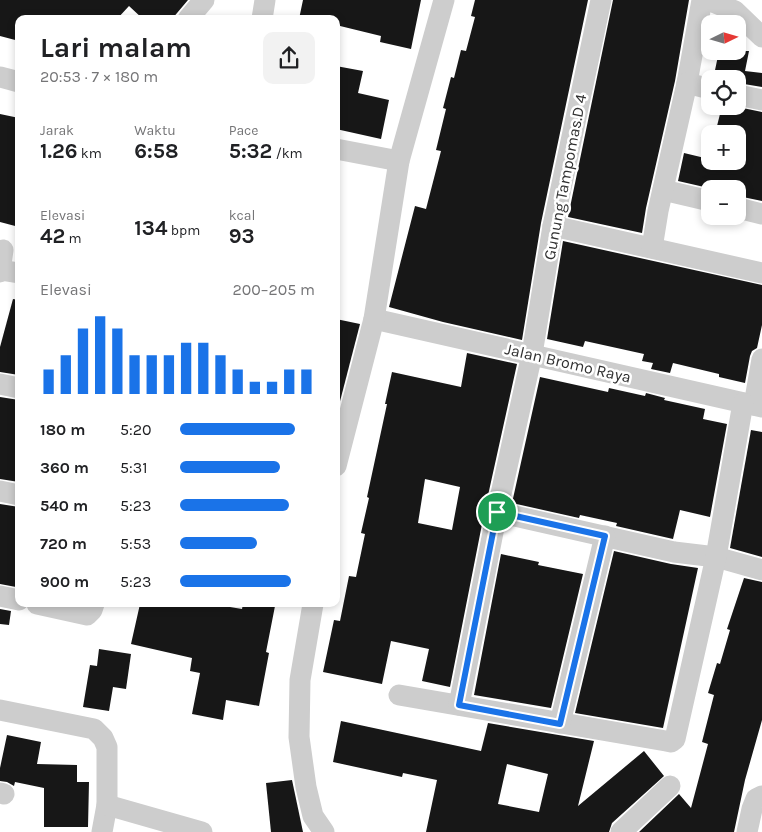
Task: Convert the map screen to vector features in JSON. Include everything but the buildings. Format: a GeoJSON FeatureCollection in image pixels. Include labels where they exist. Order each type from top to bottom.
{"type":"FeatureCollection","features":[{"type":"Feature","properties":{"kind":"street"},"geometry":{"type":"LineString","coordinates":[[191,15],[204,0]]}},
{"type":"Feature","properties":{"kind":"street"},"geometry":{"type":"LineString","coordinates":[[263,15],[265,0]]}},
{"type":"Feature","properties":{"kind":"street"},"geometry":{"type":"LineString","coordinates":[[340,450],[374,319],[399,161],[444,0]]}},
{"type":"Feature","properties":{"kind":"street","name":"Gunung Tampomas.D 4"},"geometry":{"type":"LineString","coordinates":[[459,705],[497,512],[532,354],[553,226],[601,0]]}},
{"type":"Feature","properties":{"kind":"street"},"geometry":{"type":"LineString","coordinates":[[652,248],[687,84],[702,0]]}},
{"type":"Feature","properties":{"kind":"street"},"geometry":{"type":"LineString","coordinates":[[708,0],[734,11],[762,37]]}},
{"type":"Feature","properties":{"kind":"street"},"geometry":{"type":"LineString","coordinates":[[0,78],[15,81]]}},
{"type":"Feature","properties":{"kind":"street"},"geometry":{"type":"LineString","coordinates":[[687,84],[701,86]]}},
{"type":"Feature","properties":{"kind":"street"},"geometry":{"type":"LineString","coordinates":[[746,97],[762,100]]}},
{"type":"Feature","properties":{"kind":"street"},"geometry":{"type":"LineString","coordinates":[[340,150],[399,161]]}},
{"type":"Feature","properties":{"kind":"street"},"geometry":{"type":"LineString","coordinates":[[663,190],[701,199]]}},
{"type":"Feature","properties":{"kind":"street"},"geometry":{"type":"LineString","coordinates":[[746,210],[762,214]]}},
{"type":"Feature","properties":{"kind":"street"},"geometry":{"type":"LineString","coordinates":[[553,226],[762,273]]}},
{"type":"Feature","properties":{"kind":"street"},"geometry":{"type":"LineString","coordinates":[[4,258],[15,269]]}},
{"type":"Feature","properties":{"kind":"street","name":"Jalan Bromo Raya"},"geometry":{"type":"LineString","coordinates":[[374,319],[753,405]]}},
{"type":"Feature","properties":{"kind":"street"},"geometry":{"type":"LineString","coordinates":[[398,695],[671,742],[675,739],[762,359]]}},
{"type":"Feature","properties":{"kind":"street"},"geometry":{"type":"LineString","coordinates":[[0,384],[15,387]]}},
{"type":"Feature","properties":{"kind":"street"},"geometry":{"type":"LineString","coordinates":[[0,491],[15,494]]}},
{"type":"Feature","properties":{"kind":"street"},"geometry":{"type":"LineString","coordinates":[[497,512],[674,552],[716,557],[762,570]]}},
{"type":"Feature","properties":{"kind":"street"},"geometry":{"type":"LineString","coordinates":[[560,724],[605,536]]}},
{"type":"Feature","properties":{"kind":"street"},"geometry":{"type":"LineString","coordinates":[[0,596],[15,599]]}},
{"type":"Feature","properties":{"kind":"street"},"geometry":{"type":"LineString","coordinates":[[51,607],[87,615],[93,607]]}},
{"type":"Feature","properties":{"kind":"street"},"geometry":{"type":"LineString","coordinates":[[312,607],[300,680],[299,737],[312,816],[324,832]]}},
{"type":"Feature","properties":{"kind":"street"},"geometry":{"type":"LineString","coordinates":[[0,710],[94,729],[103,738],[106,747],[107,805],[102,832]]}},
{"type":"Feature","properties":{"kind":"street"},"geometry":{"type":"LineString","coordinates":[[621,832],[670,786]]}},
{"type":"Feature","properties":{"kind":"street"},"geometry":{"type":"LineString","coordinates":[[747,832],[756,799],[762,796]]}},
{"type":"Feature","properties":{"kind":"street"},"geometry":{"type":"LineString","coordinates":[[107,805],[202,832]]}},
{"type":"Feature","properties":{"kind":"route"},"geometry":{"type":"LineString","coordinates":[[497,512],[605,536],[560,724],[459,705],[497,512]]}}]}
